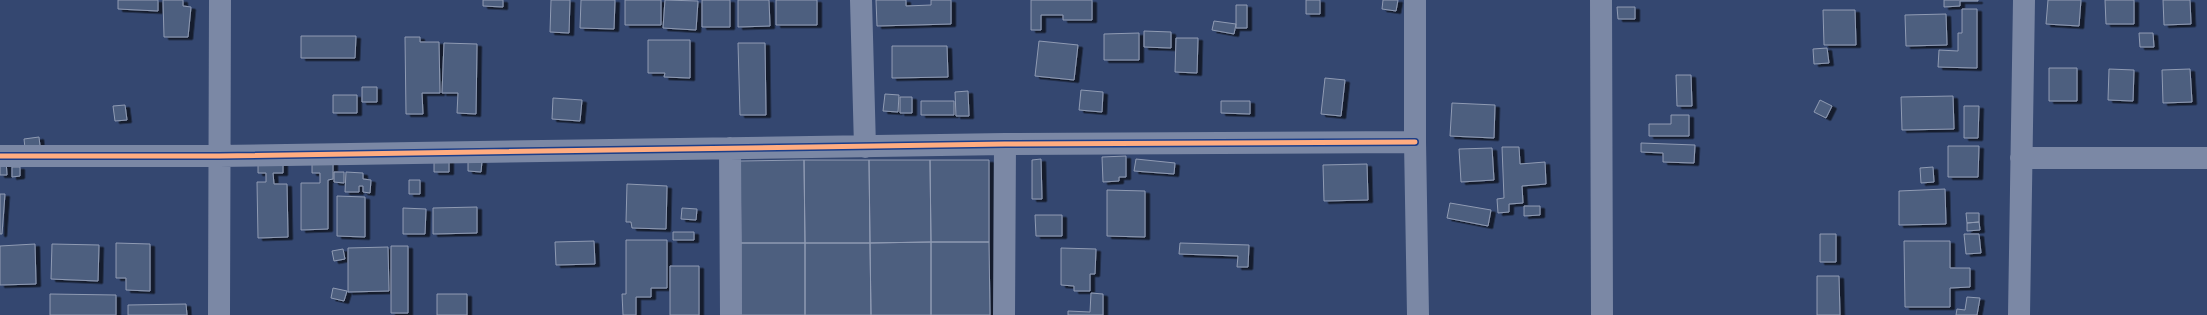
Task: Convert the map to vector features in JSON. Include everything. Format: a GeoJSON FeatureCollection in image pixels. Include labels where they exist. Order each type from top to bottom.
{"type":"FeatureCollection","features":[{"type":"Feature","properties":{"kind":"street"},"geometry":{"type":"LineString","coordinates":[[219,315],[220,0]]}},
{"type":"Feature","properties":{"kind":"street"},"geometry":{"type":"LineString","coordinates":[[861,0],[865,147]]}},
{"type":"Feature","properties":{"kind":"street"},"geometry":{"type":"LineString","coordinates":[[1415,0],[1414,142],[1418,315]]}},
{"type":"Feature","properties":{"kind":"street"},"geometry":{"type":"LineString","coordinates":[[1601,0],[1602,315]]}},
{"type":"Feature","properties":{"kind":"street"},"geometry":{"type":"LineString","coordinates":[[2019,315],[2024,0]]}},
{"type":"Feature","properties":{"kind":"street"},"geometry":{"type":"LineString","coordinates":[[0,156],[219,156],[1005,144],[1414,142]]}},
{"type":"Feature","properties":{"kind":"street"},"geometry":{"type":"LineString","coordinates":[[1004,315],[1005,144]]}},
{"type":"Feature","properties":{"kind":"street"},"geometry":{"type":"LineString","coordinates":[[730,148],[731,315]]}},
{"type":"Feature","properties":{"kind":"street"},"geometry":{"type":"LineString","coordinates":[[2021,158],[2207,158]]}},
{"type":"Feature","properties":{"kind":"building"},"geometry":{"type":"Polygon","coordinates":[[[118,0],[158,0],[158,11],[118,9],[118,0]]]}},
{"type":"Feature","properties":{"kind":"building"},"geometry":{"type":"Polygon","coordinates":[[[163,0],[183,0],[183,6],[191,7],[188,37],[164,37],[163,0]]]}},
{"type":"Feature","properties":{"kind":"building"},"geometry":{"type":"Polygon","coordinates":[[[483,0],[503,0],[503,7],[483,6],[483,0]]]}},
{"type":"Feature","properties":{"kind":"building"},"geometry":{"type":"Polygon","coordinates":[[[551,0],[570,0],[569,33],[550,32],[551,0]]]}},
{"type":"Feature","properties":{"kind":"building"},"geometry":{"type":"Polygon","coordinates":[[[581,0],[615,0],[614,29],[580,28],[581,0]]]}},
{"type":"Feature","properties":{"kind":"building"},"geometry":{"type":"Polygon","coordinates":[[[625,0],[661,0],[661,25],[625,25],[625,0]]]}},
{"type":"Feature","properties":{"kind":"building"},"geometry":{"type":"Polygon","coordinates":[[[665,0],[698,1],[696,30],[663,28],[665,0]]]}},
{"type":"Feature","properties":{"kind":"building"},"geometry":{"type":"Polygon","coordinates":[[[702,0],[730,0],[730,27],[702,27],[702,0]]]}},
{"type":"Feature","properties":{"kind":"building"},"geometry":{"type":"Polygon","coordinates":[[[738,0],[769,0],[770,26],[738,27],[738,0]]]}},
{"type":"Feature","properties":{"kind":"building"},"geometry":{"type":"Polygon","coordinates":[[[776,0],[817,0],[817,25],[776,25],[776,0]]]}},
{"type":"Feature","properties":{"kind":"building"},"geometry":{"type":"Polygon","coordinates":[[[876,0],[906,0],[906,6],[931,5],[931,0],[951,0],[951,24],[877,26],[876,0]]]}},
{"type":"Feature","properties":{"kind":"building"},"geometry":{"type":"Polygon","coordinates":[[[1031,0],[1092,0],[1092,20],[1063,20],[1063,15],[1041,15],[1041,30],[1031,30],[1031,0]]]}},
{"type":"Feature","properties":{"kind":"building"},"geometry":{"type":"Polygon","coordinates":[[[1306,0],[1320,0],[1320,14],[1306,14],[1306,0]]]}},
{"type":"Feature","properties":{"kind":"building"},"geometry":{"type":"Polygon","coordinates":[[[1383,0],[1398,0],[1396,11],[1382,9],[1383,0]]]}},
{"type":"Feature","properties":{"kind":"building"},"geometry":{"type":"Polygon","coordinates":[[[1944,0],[1978,1],[1960,1],[1960,6],[1944,7],[1944,0]]]}},
{"type":"Feature","properties":{"kind":"building"},"geometry":{"type":"Polygon","coordinates":[[[2048,0],[2081,0],[2079,26],[2046,24],[2048,0]]]}},
{"type":"Feature","properties":{"kind":"building"},"geometry":{"type":"Polygon","coordinates":[[[2105,0],[2134,0],[2134,24],[2106,24],[2105,0]]]}},
{"type":"Feature","properties":{"kind":"building"},"geometry":{"type":"Polygon","coordinates":[[[2163,0],[2190,0],[2191,24],[2164,25],[2163,0]]]}},
{"type":"Feature","properties":{"kind":"building"},"geometry":{"type":"Polygon","coordinates":[[[1236,5],[1247,5],[1247,28],[1236,28],[1236,5]]]}},
{"type":"Feature","properties":{"kind":"building"},"geometry":{"type":"Polygon","coordinates":[[[1617,7],[1635,7],[1635,19],[1618,19],[1617,7]]]}},
{"type":"Feature","properties":{"kind":"building"},"geometry":{"type":"Polygon","coordinates":[[[1962,9],[1977,9],[1977,68],[1938,67],[1939,50],[1958,51],[1958,33],[1962,33],[1962,9]]]}},
{"type":"Feature","properties":{"kind":"building"},"geometry":{"type":"Polygon","coordinates":[[[1823,10],[1855,10],[1856,45],[1824,45],[1823,10]]]}},
{"type":"Feature","properties":{"kind":"building"},"geometry":{"type":"Polygon","coordinates":[[[1946,14],[1947,45],[1906,46],[1905,15],[1946,14]]]}},
{"type":"Feature","properties":{"kind":"building"},"geometry":{"type":"Polygon","coordinates":[[[1214,21],[1236,24],[1234,34],[1212,30],[1214,21]]]}},
{"type":"Feature","properties":{"kind":"building"},"geometry":{"type":"Polygon","coordinates":[[[1144,31],[1171,32],[1171,48],[1144,47],[1144,31]]]}},
{"type":"Feature","properties":{"kind":"building"},"geometry":{"type":"Polygon","coordinates":[[[1139,33],[1139,60],[1104,60],[1104,34],[1139,33]]]}},
{"type":"Feature","properties":{"kind":"building"},"geometry":{"type":"Polygon","coordinates":[[[2139,33],[2153,33],[2154,47],[2140,47],[2139,33]]]}},
{"type":"Feature","properties":{"kind":"building"},"geometry":{"type":"Polygon","coordinates":[[[301,36],[356,36],[355,58],[301,58],[301,36]]]}},
{"type":"Feature","properties":{"kind":"building"},"geometry":{"type":"Polygon","coordinates":[[[405,37],[420,37],[420,42],[439,42],[440,93],[422,93],[423,114],[406,114],[405,37]]]}},
{"type":"Feature","properties":{"kind":"building"},"geometry":{"type":"Polygon","coordinates":[[[1176,38],[1198,38],[1197,73],[1175,72],[1176,38]]]}},
{"type":"Feature","properties":{"kind":"building"},"geometry":{"type":"Polygon","coordinates":[[[648,40],[690,40],[690,78],[664,77],[665,73],[648,73],[648,40]]]}},
{"type":"Feature","properties":{"kind":"building"},"geometry":{"type":"Polygon","coordinates":[[[1039,41],[1078,45],[1074,80],[1035,76],[1039,41]]]}},
{"type":"Feature","properties":{"kind":"building"},"geometry":{"type":"Polygon","coordinates":[[[444,43],[477,44],[476,114],[457,113],[458,93],[442,93],[444,43]]]}},
{"type":"Feature","properties":{"kind":"building"},"geometry":{"type":"Polygon","coordinates":[[[738,43],[765,43],[766,115],[740,115],[738,43]]]}},
{"type":"Feature","properties":{"kind":"building"},"geometry":{"type":"Polygon","coordinates":[[[892,46],[947,46],[948,77],[892,78],[892,46]]]}},
{"type":"Feature","properties":{"kind":"building"},"geometry":{"type":"Polygon","coordinates":[[[1827,48],[1829,63],[1814,64],[1813,49],[1827,48]]]}},
{"type":"Feature","properties":{"kind":"building"},"geometry":{"type":"Polygon","coordinates":[[[2049,68],[2077,68],[2077,101],[2049,101],[2049,68]]]}},
{"type":"Feature","properties":{"kind":"building"},"geometry":{"type":"Polygon","coordinates":[[[2109,69],[2134,70],[2133,101],[2108,100],[2109,69]]]}},
{"type":"Feature","properties":{"kind":"building"},"geometry":{"type":"Polygon","coordinates":[[[2190,69],[2192,102],[2163,103],[2162,70],[2190,69]]]}},
{"type":"Feature","properties":{"kind":"building"},"geometry":{"type":"Polygon","coordinates":[[[1676,75],[1691,75],[1692,106],[1677,106],[1676,75]]]}},
{"type":"Feature","properties":{"kind":"building"},"geometry":{"type":"Polygon","coordinates":[[[1325,78],[1345,80],[1341,116],[1321,114],[1325,78]]]}},
{"type":"Feature","properties":{"kind":"building"},"geometry":{"type":"Polygon","coordinates":[[[362,87],[377,87],[377,102],[362,102],[362,87]]]}},
{"type":"Feature","properties":{"kind":"building"},"geometry":{"type":"Polygon","coordinates":[[[1081,90],[1103,92],[1102,112],[1079,110],[1081,90]]]}},
{"type":"Feature","properties":{"kind":"building"},"geometry":{"type":"Polygon","coordinates":[[[968,91],[969,116],[956,116],[955,92],[968,91]]]}},
{"type":"Feature","properties":{"kind":"building"},"geometry":{"type":"Polygon","coordinates":[[[885,94],[899,95],[898,112],[883,111],[885,94]]]}},
{"type":"Feature","properties":{"kind":"building"},"geometry":{"type":"Polygon","coordinates":[[[333,95],[357,95],[357,113],[333,113],[333,95]]]}},
{"type":"Feature","properties":{"kind":"building"},"geometry":{"type":"Polygon","coordinates":[[[1953,96],[1954,129],[1902,130],[1901,97],[1953,96]]]}},
{"type":"Feature","properties":{"kind":"building"},"geometry":{"type":"Polygon","coordinates":[[[900,97],[912,97],[912,113],[900,113],[900,97]]]}},
{"type":"Feature","properties":{"kind":"building"},"geometry":{"type":"Polygon","coordinates":[[[553,98],[582,100],[580,121],[552,119],[553,98]]]}},
{"type":"Feature","properties":{"kind":"building"},"geometry":{"type":"Polygon","coordinates":[[[1820,100],[1832,106],[1826,118],[1814,112],[1820,100]]]}},
{"type":"Feature","properties":{"kind":"building"},"geometry":{"type":"Polygon","coordinates":[[[921,101],[954,101],[954,115],[921,115],[921,101]]]}},
{"type":"Feature","properties":{"kind":"building"},"geometry":{"type":"Polygon","coordinates":[[[1221,101],[1250,101],[1250,114],[1221,113],[1221,101]]]}},
{"type":"Feature","properties":{"kind":"building"},"geometry":{"type":"Polygon","coordinates":[[[1452,103],[1495,105],[1494,138],[1450,136],[1452,103]]]}},
{"type":"Feature","properties":{"kind":"building"},"geometry":{"type":"Polygon","coordinates":[[[125,105],[127,120],[115,121],[113,106],[125,105]]]}},
{"type":"Feature","properties":{"kind":"building"},"geometry":{"type":"Polygon","coordinates":[[[1964,106],[1979,106],[1978,138],[1964,138],[1964,106]]]}},
{"type":"Feature","properties":{"kind":"building"},"geometry":{"type":"Polygon","coordinates":[[[1671,115],[1689,115],[1689,136],[1649,136],[1649,124],[1671,124],[1671,115]]]}},
{"type":"Feature","properties":{"kind":"building"},"geometry":{"type":"Polygon","coordinates":[[[39,137],[40,146],[25,148],[24,139],[39,137]]]}},
{"type":"Feature","properties":{"kind":"building"},"geometry":{"type":"Polygon","coordinates":[[[1641,143],[1695,145],[1694,163],[1663,162],[1663,153],[1641,152],[1641,143]]]}},
{"type":"Feature","properties":{"kind":"building"},"geometry":{"type":"Polygon","coordinates":[[[1948,146],[1979,146],[1978,177],[1948,177],[1948,146]]]}},
{"type":"Feature","properties":{"kind":"building"},"geometry":{"type":"Polygon","coordinates":[[[1502,147],[1519,147],[1520,164],[1545,162],[1546,184],[1522,186],[1523,203],[1509,204],[1509,212],[1498,213],[1497,199],[1504,198],[1502,147]]]}},
{"type":"Feature","properties":{"kind":"building"},"geometry":{"type":"Polygon","coordinates":[[[1492,148],[1494,180],[1461,182],[1459,149],[1492,148]]]}},
{"type":"Feature","properties":{"kind":"building"},"geometry":{"type":"Polygon","coordinates":[[[1126,156],[1126,177],[1119,177],[1119,181],[1103,182],[1102,157],[1126,156]]]}},
{"type":"Feature","properties":{"kind":"building"},"geometry":{"type":"Polygon","coordinates":[[[1041,159],[1042,199],[1032,199],[1032,160],[1041,159]]]}},
{"type":"Feature","properties":{"kind":"building"},"geometry":{"type":"Polygon","coordinates":[[[1136,159],[1175,163],[1174,174],[1134,171],[1136,159]]]}},
{"type":"Feature","properties":{"kind":"building"},"geometry":{"type":"Polygon","coordinates":[[[0,160],[6,160],[7,175],[0,175],[0,160]]]}},
{"type":"Feature","properties":{"kind":"building"},"geometry":{"type":"Polygon","coordinates":[[[283,160],[283,173],[273,173],[274,184],[287,184],[288,237],[258,238],[257,182],[266,182],[266,173],[258,173],[258,161],[283,160]]]}},
{"type":"Feature","properties":{"kind":"building"},"geometry":{"type":"Polygon","coordinates":[[[312,160],[333,160],[333,179],[328,180],[328,229],[301,230],[301,183],[320,183],[320,173],[312,173],[312,160]]]}},
{"type":"Feature","properties":{"kind":"building"},"geometry":{"type":"Polygon","coordinates":[[[434,160],[449,160],[449,172],[434,172],[434,160]]]}},
{"type":"Feature","properties":{"kind":"building"},"geometry":{"type":"Polygon","coordinates":[[[804,160],[805,243],[741,243],[740,161],[804,160]]]}},
{"type":"Feature","properties":{"kind":"building"},"geometry":{"type":"Polygon","coordinates":[[[804,160],[869,160],[870,243],[805,243],[804,160]]]}},
{"type":"Feature","properties":{"kind":"building"},"geometry":{"type":"Polygon","coordinates":[[[869,160],[930,160],[931,242],[870,243],[869,160]]]}},
{"type":"Feature","properties":{"kind":"building"},"geometry":{"type":"Polygon","coordinates":[[[930,160],[989,160],[989,242],[931,242],[930,160]]]}},
{"type":"Feature","properties":{"kind":"building"},"geometry":{"type":"Polygon","coordinates":[[[468,161],[482,161],[481,172],[468,171],[468,161]]]}},
{"type":"Feature","properties":{"kind":"building"},"geometry":{"type":"Polygon","coordinates":[[[1367,164],[1368,200],[1324,201],[1323,165],[1367,164]]]}},
{"type":"Feature","properties":{"kind":"building"},"geometry":{"type":"Polygon","coordinates":[[[12,167],[20,167],[20,176],[12,177],[12,167]]]}},
{"type":"Feature","properties":{"kind":"building"},"geometry":{"type":"Polygon","coordinates":[[[1933,167],[1934,182],[1921,183],[1920,168],[1933,167]]]}},
{"type":"Feature","properties":{"kind":"building"},"geometry":{"type":"Polygon","coordinates":[[[334,172],[344,172],[344,183],[334,182],[334,172]]]}},
{"type":"Feature","properties":{"kind":"building"},"geometry":{"type":"Polygon","coordinates":[[[346,172],[363,173],[363,179],[371,180],[370,193],[363,192],[363,186],[359,186],[359,192],[345,192],[346,172]]]}},
{"type":"Feature","properties":{"kind":"building"},"geometry":{"type":"Polygon","coordinates":[[[409,180],[420,180],[420,194],[409,194],[409,180]]]}},
{"type":"Feature","properties":{"kind":"building"},"geometry":{"type":"Polygon","coordinates":[[[627,184],[667,186],[666,229],[632,228],[631,222],[626,222],[627,184]]]}},
{"type":"Feature","properties":{"kind":"building"},"geometry":{"type":"Polygon","coordinates":[[[1945,189],[1946,224],[1899,225],[1899,191],[1945,189]]]}},
{"type":"Feature","properties":{"kind":"building"},"geometry":{"type":"Polygon","coordinates":[[[1107,190],[1145,191],[1145,237],[1107,236],[1107,190]]]}},
{"type":"Feature","properties":{"kind":"building"},"geometry":{"type":"Polygon","coordinates":[[[0,194],[5,194],[2,234],[0,234],[0,194]]]}},
{"type":"Feature","properties":{"kind":"building"},"geometry":{"type":"Polygon","coordinates":[[[337,196],[365,197],[365,237],[337,236],[337,196]]]}},
{"type":"Feature","properties":{"kind":"building"},"geometry":{"type":"Polygon","coordinates":[[[1450,203],[1491,210],[1488,226],[1447,218],[1450,203]]]}},
{"type":"Feature","properties":{"kind":"building"},"geometry":{"type":"Polygon","coordinates":[[[1524,206],[1540,206],[1540,215],[1524,216],[1524,206]]]}},
{"type":"Feature","properties":{"kind":"building"},"geometry":{"type":"Polygon","coordinates":[[[477,207],[477,233],[433,234],[433,208],[477,207]]]}},
{"type":"Feature","properties":{"kind":"building"},"geometry":{"type":"Polygon","coordinates":[[[403,208],[426,209],[425,234],[403,234],[403,208]]]}},
{"type":"Feature","properties":{"kind":"building"},"geometry":{"type":"Polygon","coordinates":[[[682,208],[697,209],[696,220],[681,219],[682,208]]]}},
{"type":"Feature","properties":{"kind":"building"},"geometry":{"type":"Polygon","coordinates":[[[1966,213],[1979,213],[1979,222],[1967,223],[1966,213]]]}},
{"type":"Feature","properties":{"kind":"building"},"geometry":{"type":"Polygon","coordinates":[[[1035,215],[1062,215],[1062,236],[1036,236],[1035,215]]]}},
{"type":"Feature","properties":{"kind":"building"},"geometry":{"type":"Polygon","coordinates":[[[1979,222],[1980,230],[1967,231],[1967,223],[1979,222]]]}},
{"type":"Feature","properties":{"kind":"building"},"geometry":{"type":"Polygon","coordinates":[[[673,232],[694,232],[694,240],[673,240],[673,232]]]}},
{"type":"Feature","properties":{"kind":"building"},"geometry":{"type":"Polygon","coordinates":[[[1820,234],[1836,234],[1836,262],[1820,262],[1820,234]]]}},
{"type":"Feature","properties":{"kind":"building"},"geometry":{"type":"Polygon","coordinates":[[[1964,234],[1979,234],[1981,253],[1966,254],[1964,234]]]}},
{"type":"Feature","properties":{"kind":"building"},"geometry":{"type":"Polygon","coordinates":[[[626,240],[667,240],[667,288],[651,288],[651,297],[636,297],[636,315],[623,315],[622,294],[626,294],[626,240]]]}},
{"type":"Feature","properties":{"kind":"building"},"geometry":{"type":"Polygon","coordinates":[[[594,241],[595,264],[556,265],[555,242],[594,241]]]}},
{"type":"Feature","properties":{"kind":"building"},"geometry":{"type":"Polygon","coordinates":[[[1904,241],[1950,241],[1950,268],[1970,268],[1970,287],[1950,288],[1950,307],[1905,307],[1904,241]]]}},
{"type":"Feature","properties":{"kind":"building"},"geometry":{"type":"Polygon","coordinates":[[[931,242],[931,315],[871,315],[870,243],[931,242]]]}},
{"type":"Feature","properties":{"kind":"building"},"geometry":{"type":"Polygon","coordinates":[[[931,242],[989,242],[990,315],[931,315],[931,242]]]}},
{"type":"Feature","properties":{"kind":"building"},"geometry":{"type":"Polygon","coordinates":[[[116,243],[150,244],[150,291],[126,290],[126,278],[116,278],[116,243]]]}},
{"type":"Feature","properties":{"kind":"building"},"geometry":{"type":"Polygon","coordinates":[[[741,243],[805,243],[805,315],[741,315],[741,243]]]}},
{"type":"Feature","properties":{"kind":"building"},"geometry":{"type":"Polygon","coordinates":[[[805,243],[870,243],[871,315],[805,315],[805,243]]]}},
{"type":"Feature","properties":{"kind":"building"},"geometry":{"type":"Polygon","coordinates":[[[1180,243],[1249,245],[1248,267],[1237,267],[1238,256],[1179,254],[1180,243]]]}},
{"type":"Feature","properties":{"kind":"building"},"geometry":{"type":"Polygon","coordinates":[[[35,244],[36,284],[0,285],[0,246],[35,244]]]}},
{"type":"Feature","properties":{"kind":"building"},"geometry":{"type":"Polygon","coordinates":[[[52,244],[99,245],[98,281],[51,279],[52,244]]]}},
{"type":"Feature","properties":{"kind":"building"},"geometry":{"type":"Polygon","coordinates":[[[391,246],[408,246],[408,313],[391,313],[391,246]]]}},
{"type":"Feature","properties":{"kind":"building"},"geometry":{"type":"Polygon","coordinates":[[[388,247],[389,291],[348,292],[348,248],[388,247]]]}},
{"type":"Feature","properties":{"kind":"building"},"geometry":{"type":"Polygon","coordinates":[[[1061,248],[1096,249],[1095,274],[1090,274],[1090,291],[1074,291],[1074,286],[1061,285],[1061,248]]]}},
{"type":"Feature","properties":{"kind":"building"},"geometry":{"type":"Polygon","coordinates":[[[343,249],[345,259],[334,261],[332,251],[343,249]]]}},
{"type":"Feature","properties":{"kind":"building"},"geometry":{"type":"Polygon","coordinates":[[[670,266],[699,266],[699,315],[670,315],[670,266]]]}},
{"type":"Feature","properties":{"kind":"building"},"geometry":{"type":"Polygon","coordinates":[[[1817,276],[1839,276],[1840,315],[1817,315],[1817,276]]]}},
{"type":"Feature","properties":{"kind":"building"},"geometry":{"type":"Polygon","coordinates":[[[333,288],[347,291],[344,301],[331,298],[333,288]]]}},
{"type":"Feature","properties":{"kind":"building"},"geometry":{"type":"Polygon","coordinates":[[[1091,293],[1103,294],[1103,315],[1068,315],[1068,311],[1090,312],[1091,293]]]}},
{"type":"Feature","properties":{"kind":"building"},"geometry":{"type":"Polygon","coordinates":[[[50,294],[116,295],[116,315],[50,315],[50,294]]]}},
{"type":"Feature","properties":{"kind":"building"},"geometry":{"type":"Polygon","coordinates":[[[437,294],[467,294],[467,315],[437,315],[437,294]]]}},
{"type":"Feature","properties":{"kind":"building"},"geometry":{"type":"Polygon","coordinates":[[[1967,297],[1980,298],[1977,315],[1956,315],[1957,309],[1965,310],[1967,297]]]}},
{"type":"Feature","properties":{"kind":"building"},"geometry":{"type":"Polygon","coordinates":[[[186,304],[187,315],[128,315],[128,305],[186,304]]]}},
{"type":"Feature","properties":{"kind":"cycle path"},"geometry":{"type":"LineString","coordinates":[[0,156],[219,156],[1005,144],[1415,142]]}}]}
